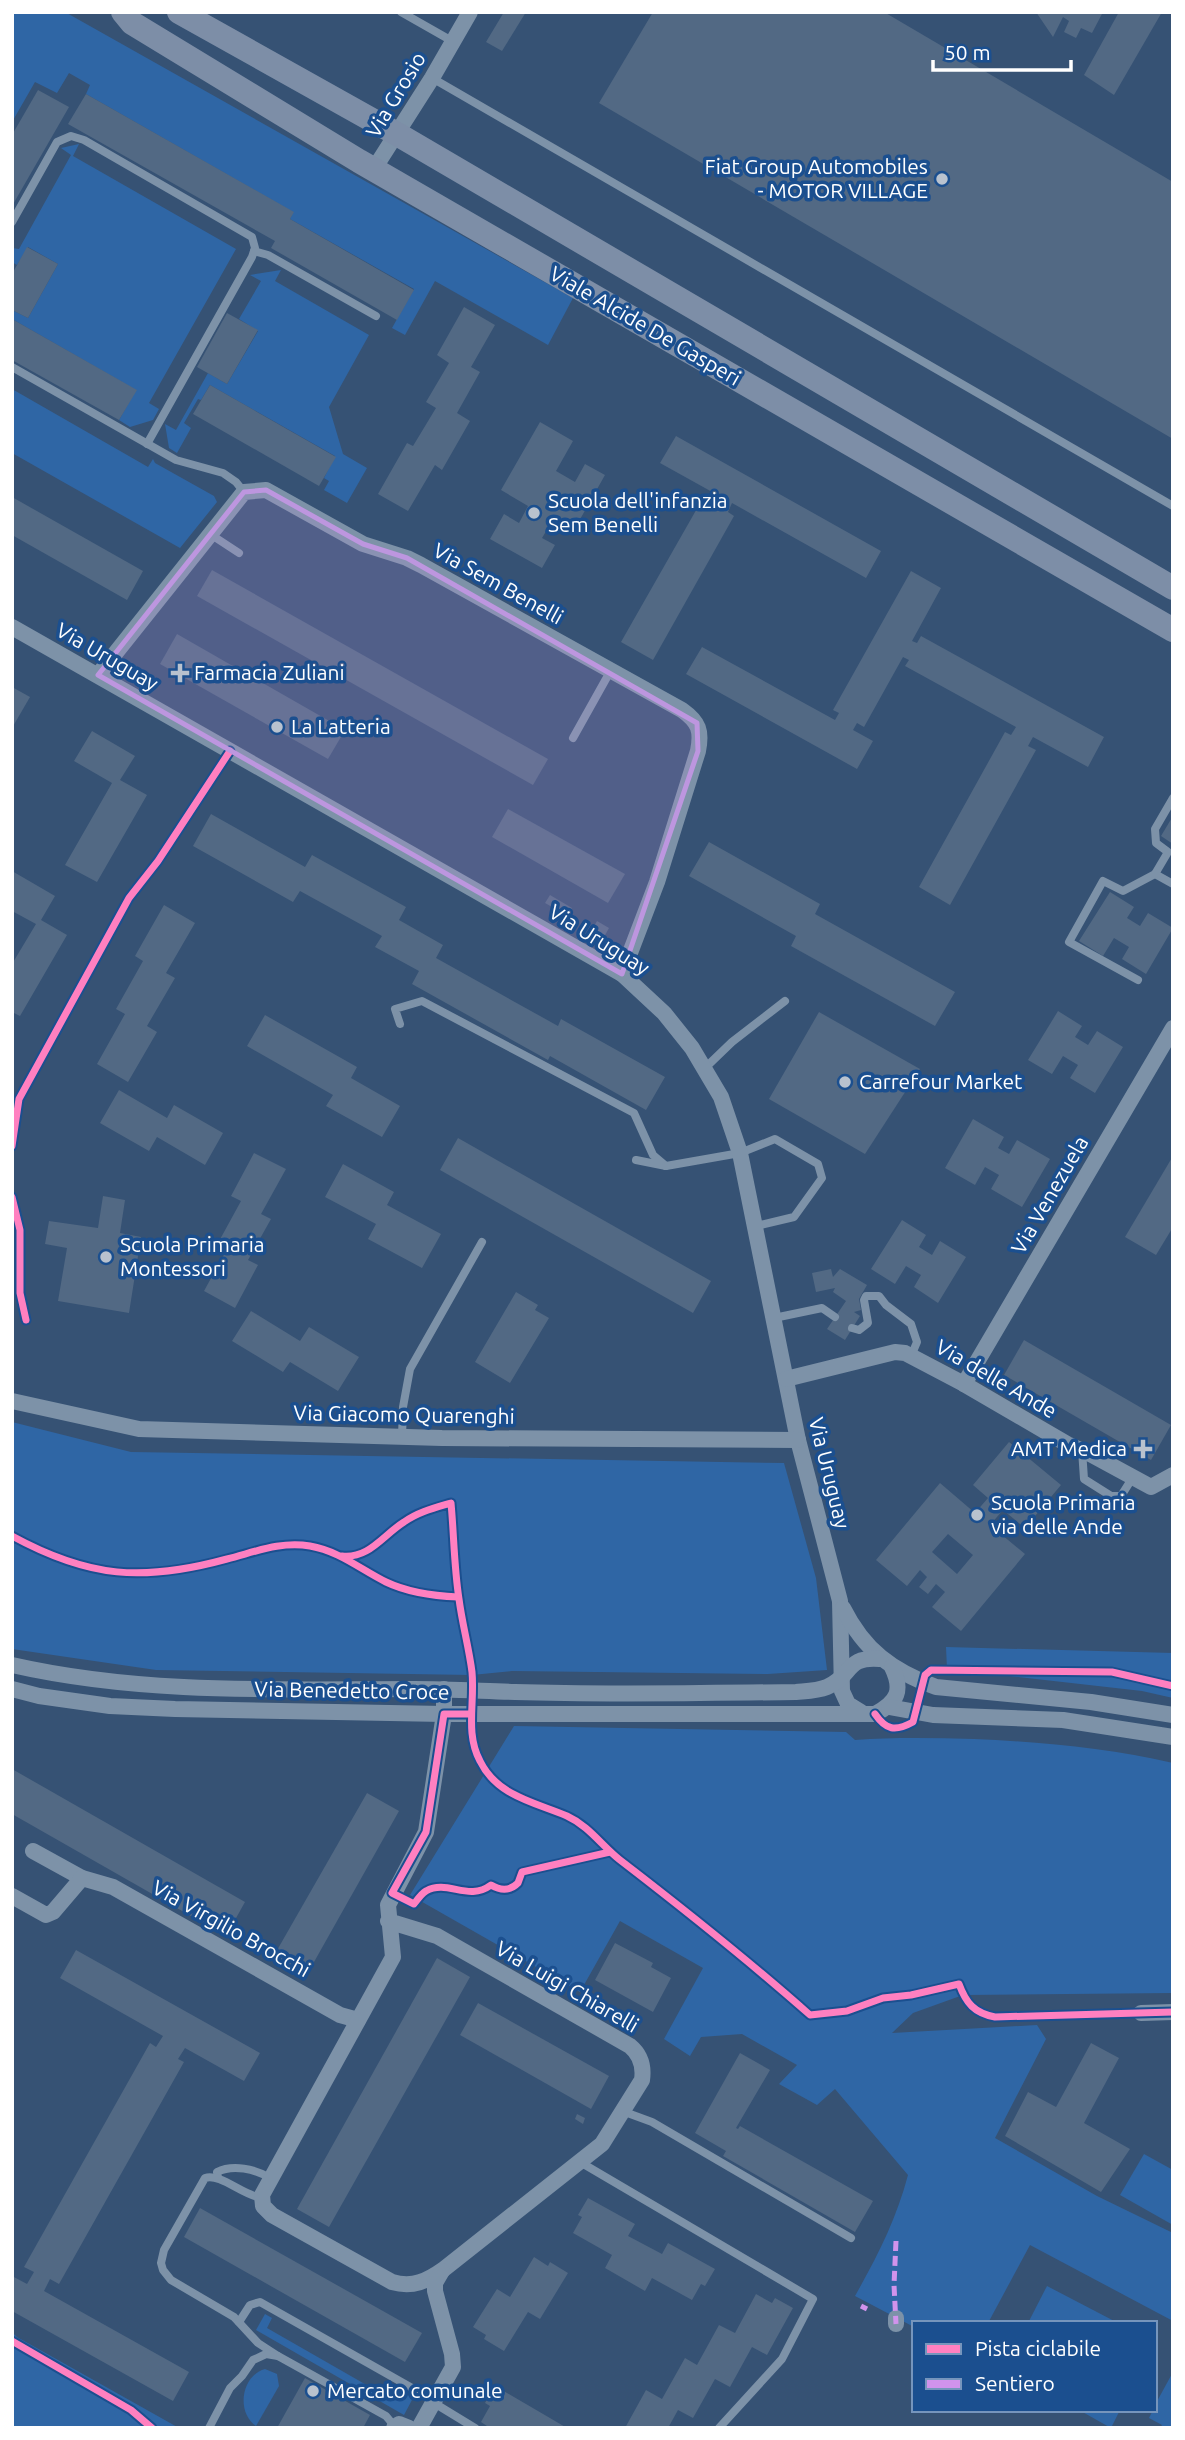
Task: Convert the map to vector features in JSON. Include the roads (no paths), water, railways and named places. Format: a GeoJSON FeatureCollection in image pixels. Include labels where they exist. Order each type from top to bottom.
{"type":"FeatureCollection","features":[{"type":"Feature","properties":{"kind":"main road","name":"Viale Alcide De Gasperi"},"geometry":{"type":"LineString","coordinates":[[123,12],[132,23],[374,169],[1173,630]]}},
{"type":"Feature","properties":{"kind":"main road","name":"Viale Alcide De Gasperi"},"geometry":{"type":"LineString","coordinates":[[179,12],[397,134],[1173,588]]}},
{"type":"Feature","properties":{"kind":"street","name":"Via Grosio"},"geometry":{"type":"LineString","coordinates":[[374,169],[470,12]]}},
{"type":"Feature","properties":{"kind":"street","name":"Via Sem Benelli"},"geometry":{"type":"LineString","coordinates":[[244,492],[266,490],[363,544],[407,558],[682,710],[697,723],[701,731],[698,751],[657,882],[622,974]]}},
{"type":"Feature","properties":{"kind":"street"},"geometry":{"type":"LineString","coordinates":[[98,675],[244,492]]}},
{"type":"Feature","properties":{"kind":"street","name":"Via Uruguay"},"geometry":{"type":"LineString","coordinates":[[12,627],[622,974],[664,1013],[705,1068],[721,1097],[740,1153],[798,1440],[840,1601],[843,1676]]}},
{"type":"Feature","properties":{"kind":"street","name":"Via Venezuela"},"geometry":{"type":"LineString","coordinates":[[964,1384],[1173,1028]]}},
{"type":"Feature","properties":{"kind":"street","name":"Via delle Ande"},"geometry":{"type":"LineString","coordinates":[[786,1378],[895,1352],[912,1354],[1067,1444],[1151,1487],[1173,1475]]}},
{"type":"Feature","properties":{"kind":"street","name":"Via Giacomo Quarenghi"},"geometry":{"type":"LineString","coordinates":[[12,1401],[139,1429],[402,1437],[798,1440]]}},
{"type":"Feature","properties":{"kind":"street"},"geometry":{"type":"LineString","coordinates":[[840,1601],[851,1625],[886,1663],[898,1680],[897,1695],[889,1707],[875,1714],[861,1712],[848,1704],[842,1691],[843,1676],[851,1664],[865,1658],[886,1663],[936,1687],[1091,1702],[1173,1715]]}},
{"type":"Feature","properties":{"kind":"street","name":"Via Benedetto Croce"},"geometry":{"type":"LineString","coordinates":[[12,1665],[80,1678],[176,1687],[515,1692],[812,1691],[828,1687],[843,1676]]}},
{"type":"Feature","properties":{"kind":"street","name":"Via Benedetto Croce"},"geometry":{"type":"LineString","coordinates":[[12,1689],[39,1696],[110,1706],[444,1714],[861,1712]]}},
{"type":"Feature","properties":{"kind":"street"},"geometry":{"type":"LineString","coordinates":[[262,2198],[263,2189],[393,1957],[388,1921],[390,1898],[426,1832],[444,1714],[444,1689]]}},
{"type":"Feature","properties":{"kind":"street"},"geometry":{"type":"LineString","coordinates":[[889,1707],[933,1714],[1063,1720],[1173,1737]]}},
{"type":"Feature","properties":{"kind":"street","name":"Via Virgilio Brocchi"},"geometry":{"type":"LineString","coordinates":[[33,1850],[82,1878],[114,1887],[340,2015],[358,2020]]}},
{"type":"Feature","properties":{"kind":"street"},"geometry":{"type":"LineString","coordinates":[[12,1896],[46,1915],[54,1912],[82,1878]]}},
{"type":"Feature","properties":{"kind":"street","name":"Via Luigi Chiarelli"},"geometry":{"type":"LineString","coordinates":[[262,2198],[264,2206],[272,2215],[392,2282],[415,2284],[444,2269],[602,2144],[642,2080],[644,2070],[635,2050],[436,1936],[388,1921]]}},
{"type":"Feature","properties":{"kind":"street"},"geometry":{"type":"LineString","coordinates":[[1142,2013],[1173,2012]]}},
{"type":"Feature","properties":{"kind":"street"},"geometry":{"type":"LineString","coordinates":[[419,2428],[451,2371],[453,2360],[435,2291],[438,2275],[444,2269]]}},
{"type":"Feature","properties":{"kind":"street"},"geometry":{"type":"LineString","coordinates":[[393,2428],[399,2424],[409,2428]]}},
{"type":"Feature","properties":{"kind":"lane","name":"Via Grosio"},"geometry":{"type":"LineString","coordinates":[[401,12],[452,41]]}},
{"type":"Feature","properties":{"kind":"lane"},"geometry":{"type":"LineString","coordinates":[[432,78],[1173,506]]}},
{"type":"Feature","properties":{"kind":"lane"},"geometry":{"type":"LineString","coordinates":[[12,222],[57,142],[71,136],[84,140],[248,234],[254,240],[254,251],[147,444]]}},
{"type":"Feature","properties":{"kind":"lane"},"geometry":{"type":"LineString","coordinates":[[254,251],[268,255],[376,316]]}},
{"type":"Feature","properties":{"kind":"lane"},"geometry":{"type":"LineString","coordinates":[[12,368],[183,463],[223,473],[244,492]]}},
{"type":"Feature","properties":{"kind":"lane"},"geometry":{"type":"LineString","coordinates":[[210,534],[239,553]]}},
{"type":"Feature","properties":{"kind":"lane"},"geometry":{"type":"LineString","coordinates":[[573,738],[611,670]]}},
{"type":"Feature","properties":{"kind":"lane"},"geometry":{"type":"LineString","coordinates":[[1138,980],[1069,942],[1103,881],[1123,891],[1155,874],[1168,852],[1156,843],[1155,829],[1173,798]]}},
{"type":"Feature","properties":{"kind":"lane"},"geometry":{"type":"LineString","coordinates":[[1155,874],[1173,884]]}},
{"type":"Feature","properties":{"kind":"lane"},"geometry":{"type":"LineString","coordinates":[[400,1024],[395,1009],[422,1001],[610,1100],[634,1113],[653,1155],[666,1166]]}},
{"type":"Feature","properties":{"kind":"lane"},"geometry":{"type":"LineString","coordinates":[[705,1068],[732,1042],[785,1001]]}},
{"type":"Feature","properties":{"kind":"lane"},"geometry":{"type":"LineString","coordinates":[[636,1160],[666,1166],[740,1153],[775,1139],[818,1164],[822,1178],[794,1217],[756,1226]]}},
{"type":"Feature","properties":{"kind":"lane"},"geometry":{"type":"LineString","coordinates":[[402,1437],[403,1407],[410,1369],[482,1242]]}},
{"type":"Feature","properties":{"kind":"lane"},"geometry":{"type":"LineString","coordinates":[[852,1328],[859,1330],[868,1323],[864,1306],[866,1296],[879,1296],[886,1305],[911,1324],[917,1342],[912,1354]]}},
{"type":"Feature","properties":{"kind":"lane"},"geometry":{"type":"LineString","coordinates":[[774,1318],[822,1308],[835,1317]]}},
{"type":"Feature","properties":{"kind":"lane"},"geometry":{"type":"LineString","coordinates":[[1082,1450],[1084,1479],[1111,1496],[1121,1496],[1133,1478]]}},
{"type":"Feature","properties":{"kind":"lane"},"geometry":{"type":"LineString","coordinates":[[622,2111],[652,2122],[852,2238]]}},
{"type":"Feature","properties":{"kind":"lane"},"geometry":{"type":"LineString","coordinates":[[580,2162],[813,2299],[782,2359],[719,2428]]}},
{"type":"Feature","properties":{"kind":"lane"},"geometry":{"type":"LineString","coordinates":[[270,2178],[249,2169],[222,2169],[217,2172],[218,2178],[209,2176],[202,2182],[164,2250],[161,2263],[163,2270],[171,2280],[226,2312],[258,2343],[386,2416],[393,2428]]}},
{"type":"Feature","properties":{"kind":"lane","name":"Via Luigi Chiarelli"},"geometry":{"type":"LineString","coordinates":[[218,2178],[249,2195],[262,2198]]}},
{"type":"Feature","properties":{"kind":"lane"},"geometry":{"type":"LineString","coordinates":[[239,2322],[250,2305],[260,2302],[475,2428]]}},
{"type":"Feature","properties":{"kind":"lane"},"geometry":{"type":"LineString","coordinates":[[209,2428],[230,2388],[253,2360],[266,2354],[278,2356]]}},
{"type":"Feature","properties":{"kind":"place","name":"Fiat Group Automobiles - MOTOR VILLAGE"},"geometry":{"type":"Point","coordinates":[942,179]}},
{"type":"Feature","properties":{"kind":"place","name":"Scuola dell'infanzia Sem Benelli"},"geometry":{"type":"Point","coordinates":[534,513]}},
{"type":"Feature","properties":{"kind":"place","name":"Farmacia Zuliani"},"geometry":{"type":"Point","coordinates":[180,673]}},
{"type":"Feature","properties":{"kind":"place","name":"La Latteria"},"geometry":{"type":"Point","coordinates":[277,727]}},
{"type":"Feature","properties":{"kind":"place","name":"Carrefour Market"},"geometry":{"type":"Point","coordinates":[845,1082]}},
{"type":"Feature","properties":{"kind":"place","name":"Scuola Primaria Montessori"},"geometry":{"type":"Point","coordinates":[106,1257]}},
{"type":"Feature","properties":{"kind":"place","name":"AMT Medica"},"geometry":{"type":"Point","coordinates":[1143,1449]}},
{"type":"Feature","properties":{"kind":"place","name":"Scuola Primaria via delle Ande"},"geometry":{"type":"Point","coordinates":[977,1515]}},
{"type":"Feature","properties":{"kind":"place","name":"Mercato comunale"},"geometry":{"type":"Point","coordinates":[313,2391]}}]}
